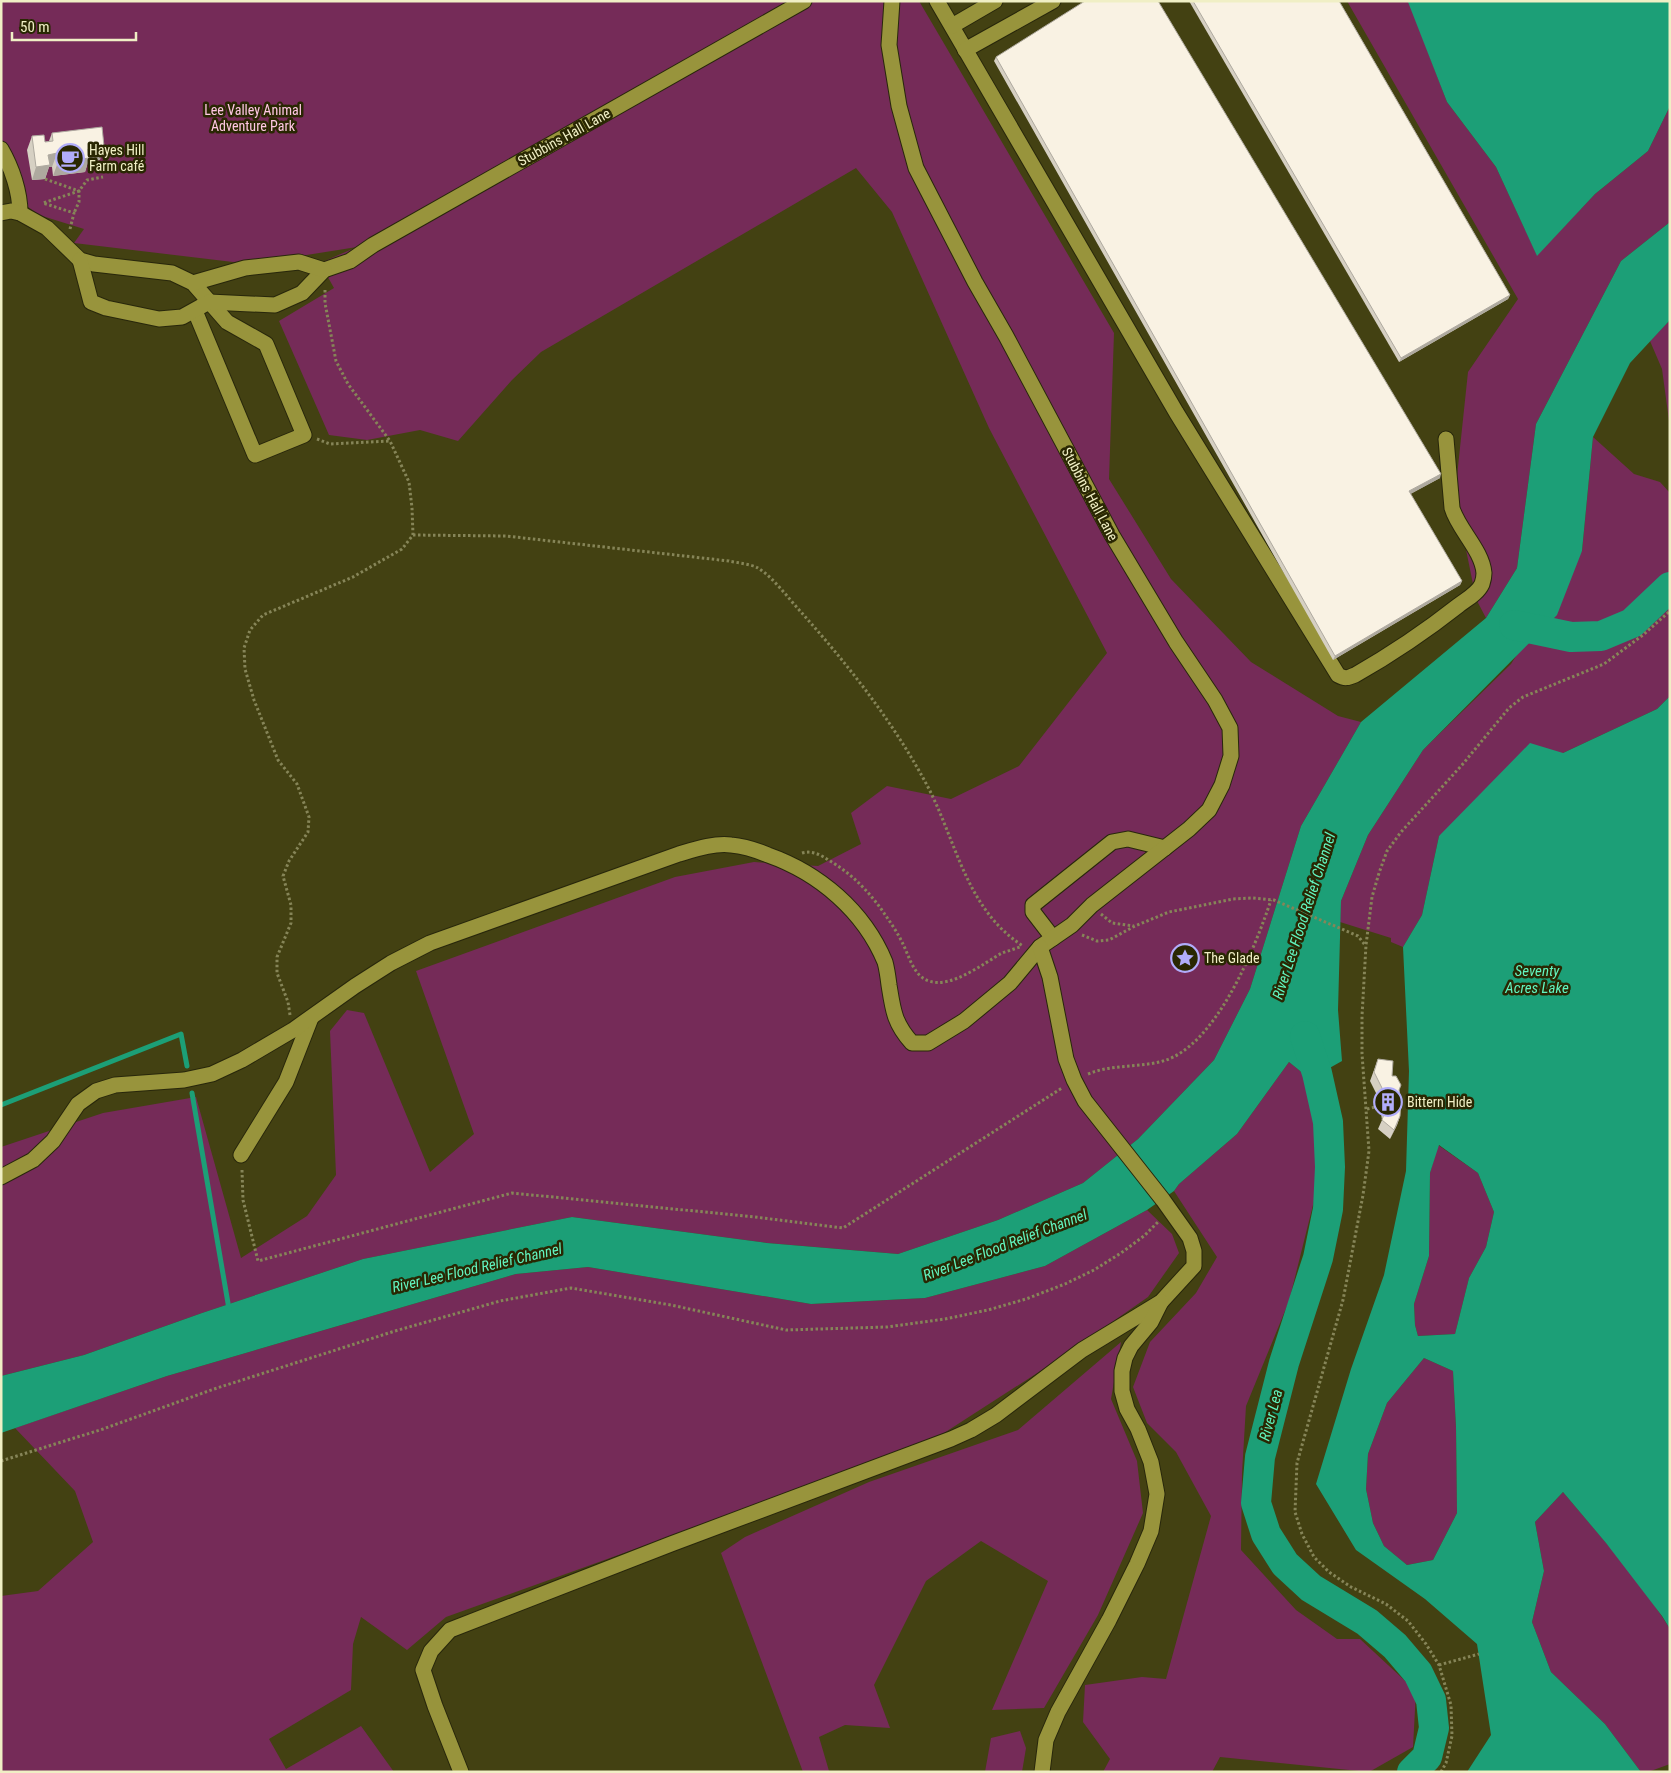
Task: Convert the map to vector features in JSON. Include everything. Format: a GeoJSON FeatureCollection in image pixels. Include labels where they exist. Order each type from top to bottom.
{"type":"FeatureCollection","features":[{"type":"Feature","properties":{"kind":"lane","name":"Stubbins Hall Lane"},"geometry":{"type":"LineString","coordinates":[[324,270],[350,261],[373,245],[804,1]]}},
{"type":"Feature","properties":{"kind":"lane","name":"Stubbins Hall Lane"},"geometry":{"type":"LineString","coordinates":[[781,859],[803,870],[843,900],[876,943],[886,964],[892,1008],[900,1030],[912,1044],[928,1044],[964,1021],[1010,983],[1047,943],[1072,925],[1092,905],[1189,829],[1209,810],[1222,785],[1231,756],[1230,728],[1215,700],[1176,642],[1112,535],[1006,336],[975,282],[916,168],[899,106],[889,45],[892,1]]}},
{"type":"Feature","properties":{"kind":"lane"},"geometry":{"type":"LineString","coordinates":[[937,1],[1176,412],[1338,675],[1342,678],[1355,675],[1400,649],[1442,619],[1482,584],[1484,573],[1480,561],[1455,517],[1452,508],[1446,439]]}},
{"type":"Feature","properties":{"kind":"lane"},"geometry":{"type":"LineString","coordinates":[[952,26],[996,1]]}},
{"type":"Feature","properties":{"kind":"lane"},"geometry":{"type":"LineString","coordinates":[[965,50],[1054,1]]}},
{"type":"Feature","properties":{"kind":"lane"},"geometry":{"type":"LineString","coordinates":[[1,149],[7,159],[20,201],[20,213]]}},
{"type":"Feature","properties":{"kind":"lane"},"geometry":{"type":"LineString","coordinates":[[1,214],[11,211],[20,213],[47,228],[80,260],[94,264],[172,273],[193,283],[227,322],[266,344],[304,435],[255,454],[195,311]]}},
{"type":"Feature","properties":{"kind":"lane"},"geometry":{"type":"LineString","coordinates":[[80,260],[91,302],[106,308],[160,319],[182,317],[210,302],[275,305],[302,293],[324,270],[299,262],[245,268],[193,283]]}},
{"type":"Feature","properties":{"kind":"lane"},"geometry":{"type":"LineString","coordinates":[[1042,1772],[1046,1740],[1058,1712],[1113,1612],[1137,1564],[1150,1531],[1157,1494],[1151,1462],[1138,1429],[1127,1409],[1122,1391],[1122,1370],[1125,1358],[1131,1346],[1151,1322],[1161,1302],[1194,1266],[1194,1251],[1190,1238],[1172,1212],[1085,1101],[1074,1080],[1066,1059],[1050,977],[1047,943],[1033,912],[1033,905],[1112,842],[1128,839],[1165,848]]}},
{"type":"Feature","properties":{"kind":"lane"},"geometry":{"type":"LineString","coordinates":[[1,1177],[33,1160],[53,1141],[78,1104],[96,1091],[115,1085],[184,1080],[212,1074],[242,1060],[293,1030],[354,986],[391,963],[430,943],[679,854],[704,847],[731,844],[781,859]]}},
{"type":"Feature","properties":{"kind":"lane"},"geometry":{"type":"LineString","coordinates":[[241,1154],[286,1082],[311,1018]]}},
{"type":"Feature","properties":{"kind":"lane"},"geometry":{"type":"LineString","coordinates":[[461,1772],[423,1670],[431,1651],[450,1630],[680,1540],[971,1430],[996,1415],[1082,1350],[1161,1302]]}},
{"type":"Feature","properties":{"kind":"path"},"geometry":{"type":"LineString","coordinates":[[74,213],[43,203],[78,191],[87,180],[103,176]]}},
{"type":"Feature","properties":{"kind":"path"},"geometry":{"type":"LineString","coordinates":[[45,179],[78,191]]}},
{"type":"Feature","properties":{"kind":"path"},"geometry":{"type":"LineString","coordinates":[[66,247],[74,213],[79,202],[78,191]]}},
{"type":"Feature","properties":{"kind":"path"},"geometry":{"type":"LineString","coordinates":[[293,1030],[288,1002],[277,973],[277,957],[290,923],[291,905],[283,876],[289,861],[308,832],[309,817],[297,784],[278,760],[254,700],[245,669],[244,648],[250,630],[263,615],[353,577],[402,549],[413,534],[409,482],[390,441],[348,384],[336,361],[325,303],[324,270]]}},
{"type":"Feature","properties":{"kind":"path"},"geometry":{"type":"LineString","coordinates":[[304,435],[330,444],[390,441]]}},
{"type":"Feature","properties":{"kind":"path"},"geometry":{"type":"LineString","coordinates":[[413,534],[506,536],[729,560],[758,568],[778,586],[836,651],[884,716],[929,790],[968,883],[981,904],[1010,938],[1023,946],[1004,952],[951,981],[930,982],[920,976],[888,918],[850,874],[820,855],[808,851],[781,859]]}},
{"type":"Feature","properties":{"kind":"path"},"geometry":{"type":"LineString","coordinates":[[1441,1772],[1446,1763],[1452,1736],[1451,1705],[1439,1665],[1426,1644],[1408,1622],[1386,1604],[1351,1587],[1329,1572],[1314,1557],[1302,1534],[1295,1512],[1298,1463],[1343,1300],[1363,1195],[1369,1151],[1362,1016],[1366,945],[1372,897],[1387,851],[1401,832],[1462,765],[1509,708],[1523,697],[1604,664],[1643,635],[1670,611]]}},
{"type":"Feature","properties":{"kind":"path"},"geometry":{"type":"LineString","coordinates":[[1072,925],[1084,937],[1097,941],[1109,940],[1135,926],[1169,912],[1213,902],[1253,898],[1273,900],[1358,936],[1366,945]]}},
{"type":"Feature","properties":{"kind":"path"},"geometry":{"type":"LineString","coordinates":[[241,1154],[243,1200],[258,1261],[512,1193],[755,1217],[843,1228],[1074,1080],[1098,1070],[1164,1061],[1182,1053],[1195,1041],[1218,1013],[1234,987],[1273,900]]}},
{"type":"Feature","properties":{"kind":"path"},"geometry":{"type":"LineString","coordinates":[[1092,905],[1112,923],[1135,926]]}},
{"type":"Feature","properties":{"kind":"path"},"geometry":{"type":"LineString","coordinates":[[1366,1109],[1380,1106]]}},
{"type":"Feature","properties":{"kind":"path"},"geometry":{"type":"LineString","coordinates":[[1,1461],[103,1429],[214,1389],[395,1331],[500,1301],[571,1288],[671,1305],[786,1330],[887,1327],[945,1319],[988,1310],[1026,1299],[1065,1284],[1094,1270],[1144,1236],[1165,1216],[1172,1212]]}},
{"type":"Feature","properties":{"kind":"path"},"geometry":{"type":"LineString","coordinates":[[1439,1665],[1478,1654]]}},
{"type":"Feature","properties":{"kind":"green space","name":"Lee Valley Animal Adventure Park"},"geometry":{"type":"Polygon","coordinates":[[[1,1],[919,1],[1114,333],[1109,479],[1171,579],[1251,662],[1338,716],[1361,722],[1301,826],[1250,989],[1214,1060],[1138,1139],[1083,1183],[998,1220],[898,1254],[767,1243],[572,1217],[363,1259],[84,1355],[1,1376],[1,1147],[103,1113],[196,1097],[241,1258],[307,1216],[336,1175],[330,1031],[347,1010],[364,1013],[430,1172],[474,1134],[416,971],[675,877],[754,862],[818,866],[861,844],[851,813],[887,786],[951,799],[1019,766],[1107,653],[989,428],[892,212],[856,168],[541,352],[512,380],[458,441],[420,430],[367,440],[329,435],[279,321],[334,288],[320,263],[357,247],[275,260],[233,262],[74,243],[84,229],[39,215],[20,201],[1,166],[1,1]]]}},
{"type":"Feature","properties":{"kind":"green space"},"geometry":{"type":"Polygon","coordinates":[[[1347,1],[1410,1],[1447,102],[1496,167],[1537,255],[1595,194],[1648,151],[1670,106],[1670,222],[1621,261],[1536,424],[1517,568],[1486,618],[1476,599],[1455,495],[1468,372],[1518,299],[1347,1]]]}},
{"type":"Feature","properties":{"kind":"green space"},"geometry":{"type":"Polygon","coordinates":[[[1670,320],[1670,428],[1662,369],[1650,341],[1670,320]]]}},
{"type":"Feature","properties":{"kind":"green space"},"geometry":{"type":"Polygon","coordinates":[[[1593,437],[1634,474],[1660,482],[1670,493],[1670,696],[1657,709],[1563,753],[1439,836],[1422,915],[1403,947],[1391,942],[1391,938],[1340,922],[1341,901],[1368,835],[1423,750],[1511,664],[1582,551],[1593,437]]]}},
{"type":"Feature","properties":{"kind":"green space"},"geometry":{"type":"Polygon","coordinates":[[[1289,1062],[1310,1079],[1320,1177],[1289,1301],[1246,1406],[1242,1473],[1241,1550],[1296,1610],[1337,1639],[1360,1639],[1416,1691],[1413,1747],[1369,1772],[1220,1757],[1212,1772],[1103,1772],[1110,1759],[1083,1722],[1085,1685],[1142,1677],[1166,1679],[1211,1516],[1176,1452],[1147,1423],[1133,1387],[1150,1342],[1196,1293],[1217,1257],[1174,1191],[1179,1184],[1237,1134],[1289,1062]]]}},
{"type":"Feature","properties":{"kind":"green space"},"geometry":{"type":"Polygon","coordinates":[[[1438,1145],[1478,1173],[1494,1212],[1486,1247],[1469,1278],[1455,1334],[1418,1336],[1415,1325],[1414,1304],[1429,1256],[1430,1173],[1438,1145]]]}},
{"type":"Feature","properties":{"kind":"green space"},"geometry":{"type":"Polygon","coordinates":[[[1147,1210],[1172,1234],[1179,1253],[1148,1297],[1062,1357],[944,1433],[774,1499],[446,1617],[407,1650],[361,1617],[353,1644],[351,1690],[269,1739],[286,1769],[361,1726],[394,1772],[1,1772],[1,1596],[38,1591],[93,1542],[75,1491],[15,1428],[167,1376],[516,1274],[588,1267],[811,1304],[925,1298],[1045,1266],[1147,1210]]]}},
{"type":"Feature","properties":{"kind":"green space"},"geometry":{"type":"Polygon","coordinates":[[[1121,1342],[1111,1399],[1137,1461],[1143,1513],[1098,1615],[1044,1708],[992,1710],[1048,1581],[981,1541],[926,1581],[874,1685],[890,1728],[845,1725],[819,1737],[829,1771],[803,1772],[721,1553],[745,1537],[869,1482],[1018,1430],[1121,1342]]]}},
{"type":"Feature","properties":{"kind":"green space"},"geometry":{"type":"Polygon","coordinates":[[[1424,1358],[1453,1371],[1457,1513],[1433,1560],[1407,1565],[1384,1546],[1373,1523],[1366,1489],[1368,1454],[1387,1403],[1424,1358]]]}},
{"type":"Feature","properties":{"kind":"green space"},"geometry":{"type":"Polygon","coordinates":[[[1563,1492],[1633,1576],[1670,1629],[1670,1764],[1648,1772],[1641,1772],[1605,1724],[1551,1672],[1532,1622],[1544,1571],[1535,1522],[1563,1492]]]}},
{"type":"Feature","properties":{"kind":"green space"},"geometry":{"type":"Polygon","coordinates":[[[1020,1731],[1026,1748],[1022,1772],[985,1772],[991,1738],[1020,1731]]]}},
{"type":"Feature","properties":{"kind":"water"},"geometry":{"type":"Polygon","coordinates":[[[1670,1],[1670,106],[1648,151],[1595,194],[1537,256],[1496,167],[1447,102],[1408,2],[1670,1]]]}},
{"type":"Feature","properties":{"kind":"water","name":"River Lee Flood Relief Channel"},"geometry":{"type":"Polygon","coordinates":[[[1670,222],[1670,320],[1630,363],[1593,437],[1582,551],[1557,615],[1423,750],[1368,835],[1341,901],[1338,1010],[1342,1061],[1310,1079],[1289,1062],[1237,1134],[1179,1184],[1174,1191],[1147,1210],[1045,1266],[925,1298],[811,1304],[588,1267],[516,1274],[167,1376],[1,1433],[1,1376],[84,1355],[363,1259],[572,1217],[767,1243],[898,1254],[998,1220],[1083,1183],[1138,1139],[1214,1060],[1250,989],[1301,826],[1361,722],[1486,618],[1517,568],[1536,424],[1621,261],[1670,222]]]}},
{"type":"Feature","properties":{"kind":"water","name":"Seventy Acres Lake"},"geometry":{"type":"Polygon","coordinates":[[[1670,696],[1670,1629],[1606,1543],[1563,1492],[1535,1522],[1544,1571],[1532,1622],[1551,1672],[1605,1724],[1641,1772],[1467,1772],[1491,1735],[1477,1644],[1425,1599],[1356,1550],[1316,1484],[1351,1369],[1384,1275],[1406,1171],[1409,1071],[1403,947],[1422,915],[1439,836],[1530,743],[1563,753],[1657,709],[1670,696]],[[1439,1145],[1430,1173],[1429,1256],[1414,1304],[1415,1325],[1418,1336],[1455,1334],[1469,1278],[1486,1247],[1494,1212],[1478,1173],[1439,1145]],[[1424,1358],[1387,1403],[1368,1454],[1366,1489],[1373,1523],[1384,1546],[1407,1565],[1433,1560],[1457,1513],[1453,1371],[1424,1358]]]}},
{"type":"Feature","properties":{"kind":"building"},"geometry":{"type":"Polygon","coordinates":[[[1085,1],[1158,1],[1441,474],[1409,491],[1462,581],[1335,656],[996,57],[1085,1]]]}},
{"type":"Feature","properties":{"kind":"building"},"geometry":{"type":"Polygon","coordinates":[[[1193,1],[1339,1],[1510,295],[1401,358],[1193,1]]]}},
{"type":"Feature","properties":{"kind":"building"},"geometry":{"type":"Polygon","coordinates":[[[102,127],[104,146],[88,149],[89,158],[58,162],[57,153],[48,155],[50,165],[36,167],[32,136],[44,135],[45,142],[53,141],[52,133],[102,127]]]}},
{"type":"Feature","properties":{"kind":"building","name":"Bittern Hide"},"geometry":{"type":"Polygon","coordinates":[[[1378,1059],[1393,1061],[1392,1076],[1396,1076],[1401,1085],[1399,1090],[1401,1101],[1400,1116],[1394,1130],[1382,1120],[1385,1111],[1384,1097],[1374,1072],[1378,1059]]]}},
{"type":"Feature","properties":{"kind":"waterway"},"geometry":{"type":"LineString","coordinates":[[1514,625],[1571,637],[1601,636],[1632,623],[1670,587]]}},
{"type":"Feature","properties":{"kind":"waterway"},"geometry":{"type":"LineString","coordinates":[[1,1105],[181,1034],[187,1066]]}},
{"type":"Feature","properties":{"kind":"waterway","name":"River Lea"},"geometry":{"type":"LineString","coordinates":[[1305,1036],[1317,1073],[1328,1122],[1330,1167],[1328,1209],[1318,1258],[1284,1363],[1260,1457],[1256,1503],[1266,1534],[1285,1564],[1311,1588],[1367,1622],[1395,1646],[1418,1673],[1431,1700],[1434,1728],[1427,1757],[1412,1772]]}},
{"type":"Feature","properties":{"kind":"waterway"},"geometry":{"type":"LineString","coordinates":[[192,1093],[229,1309]]}},
{"type":"Feature","properties":{"kind":"place","name":"Hayes Hill Farm café"},"geometry":{"type":"Point","coordinates":[70,158]}},
{"type":"Feature","properties":{"kind":"place","name":"The Glade"},"geometry":{"type":"Point","coordinates":[1185,958]}},
{"type":"Feature","properties":{"kind":"place","name":"Bittern Hide"},"geometry":{"type":"Point","coordinates":[1388,1102]}}]}
